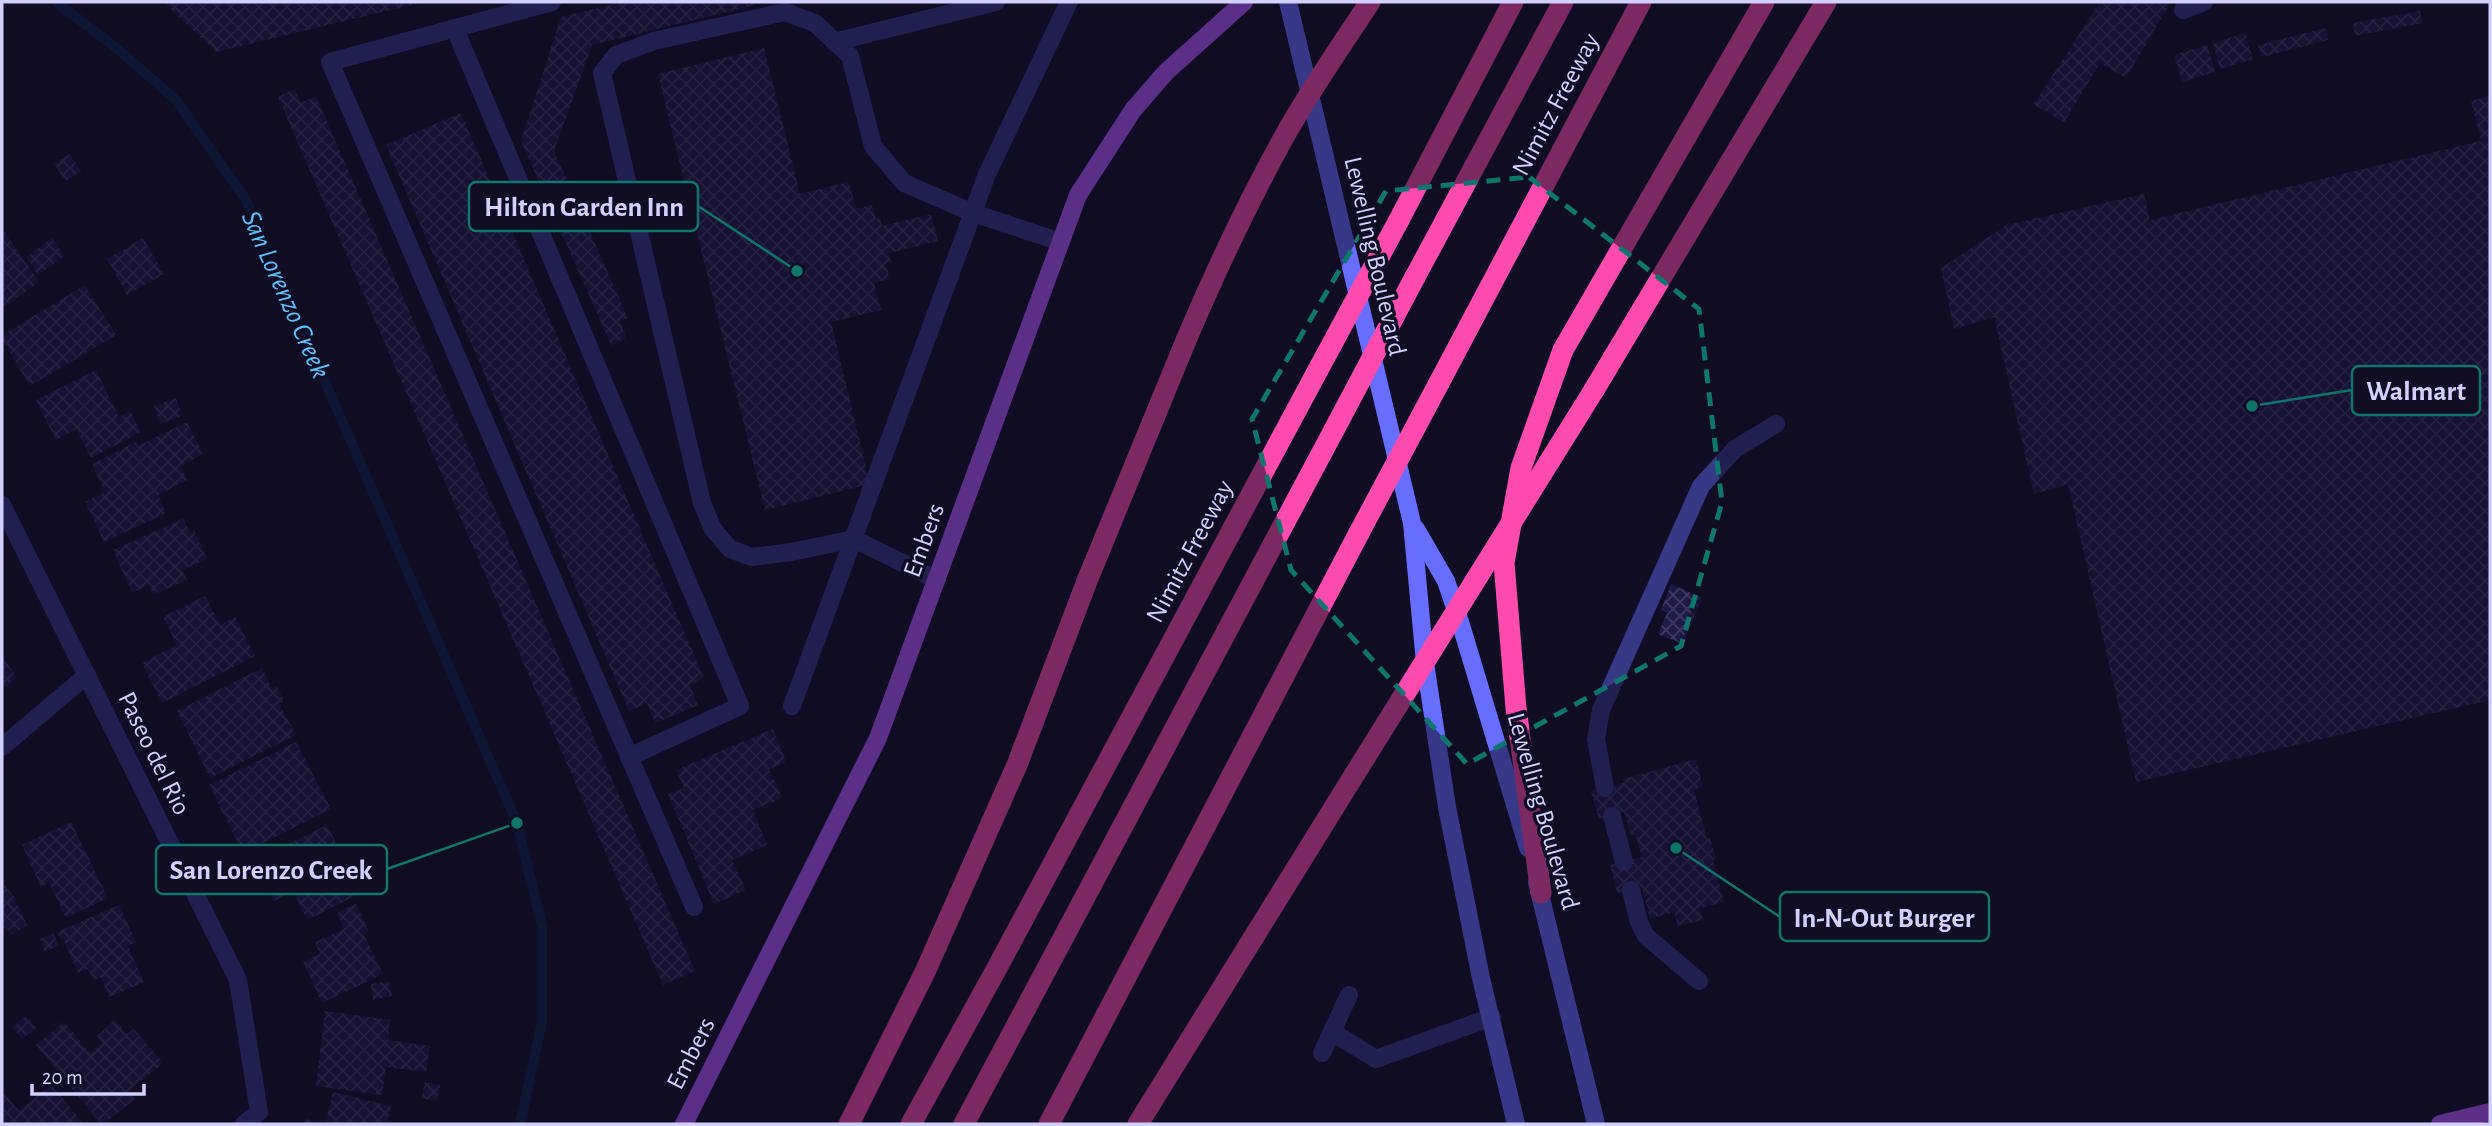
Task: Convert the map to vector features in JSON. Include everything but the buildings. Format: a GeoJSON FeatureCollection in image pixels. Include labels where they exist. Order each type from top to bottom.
{"type":"FeatureCollection","features":[{"type":"Feature","properties":{"kind":"highway"},"geometry":{"type":"LineString","coordinates":[[849,1124],[925,972],[1017,765],[1087,581],[1215,272],[1273,157],[1326,68],[1370,2]]}},
{"type":"Feature","properties":{"kind":"highway","name":"Nimitz Freeway"},"geometry":{"type":"LineString","coordinates":[[911,1124],[1399,220],[1513,2]]}},
{"type":"Feature","properties":{"kind":"highway"},"geometry":{"type":"LineString","coordinates":[[964,1124],[1563,2]]}},
{"type":"Feature","properties":{"kind":"highway","name":"Nimitz Freeway"},"geometry":{"type":"LineString","coordinates":[[1049,1124],[1641,2]]}},
{"type":"Feature","properties":{"kind":"highway"},"geometry":{"type":"LineString","coordinates":[[1541,893],[1516,708],[1504,563],[1521,468],[1563,350],[1764,2]]}},
{"type":"Feature","properties":{"kind":"highway"},"geometry":{"type":"LineString","coordinates":[[1138,1124],[1594,390],[1826,2]]}},
{"type":"Feature","properties":{"kind":"main road","name":"Embers"},"geometry":{"type":"LineString","coordinates":[[684,1124],[878,737],[1078,195],[1133,110],[1166,72],[1244,2]]}},
{"type":"Feature","properties":{"kind":"main road","name":"Lewelling Boulevard"},"geometry":{"type":"LineString","coordinates":[[1288,2],[1412,523],[1424,663],[1445,794],[1469,919],[1516,1124]]}},
{"type":"Feature","properties":{"kind":"main road","name":"Lewelling Boulevard"},"geometry":{"type":"LineString","coordinates":[[1412,523],[1446,581],[1461,625],[1541,893],[1596,1124]]}},
{"type":"Feature","properties":{"kind":"main road"},"geometry":{"type":"LineString","coordinates":[[2440,1124],[2490,1112]]}},
{"type":"Feature","properties":{"kind":"street"},"geometry":{"type":"LineString","coordinates":[[552,2],[330,62],[694,907]]}},
{"type":"Feature","properties":{"kind":"street"},"geometry":{"type":"LineString","coordinates":[[834,41],[996,2]]}},
{"type":"Feature","properties":{"kind":"street"},"geometry":{"type":"LineString","coordinates":[[792,706],[987,174],[1069,2]]}},
{"type":"Feature","properties":{"kind":"street"},"geometry":{"type":"LineString","coordinates":[[2183,10],[2204,2]]}},
{"type":"Feature","properties":{"kind":"street"},"geometry":{"type":"LineString","coordinates":[[937,580],[853,539],[751,557],[730,550],[713,529],[702,503],[602,73],[616,55],[654,41],[785,12],[815,23],[850,57],[873,146],[904,183],[973,213],[1061,242]]}},
{"type":"Feature","properties":{"kind":"street"},"geometry":{"type":"LineString","coordinates":[[455,29],[740,706],[629,757]]}},
{"type":"Feature","properties":{"kind":"street"},"geometry":{"type":"LineString","coordinates":[[1605,788],[1596,739],[1601,710],[1701,486],[1735,449],[1776,424]]}},
{"type":"Feature","properties":{"kind":"street","name":"Paseo del Rio"},"geometry":{"type":"LineString","coordinates":[[2,505],[238,980],[259,1112],[244,1124]]}},
{"type":"Feature","properties":{"kind":"street"},"geometry":{"type":"LineString","coordinates":[[2,747],[87,675]]}},
{"type":"Feature","properties":{"kind":"street"},"geometry":{"type":"LineString","coordinates":[[1612,816],[1623,862]]}},
{"type":"Feature","properties":{"kind":"street"},"geometry":{"type":"LineString","coordinates":[[1631,890],[1639,922],[1646,936],[1699,981]]}},
{"type":"Feature","properties":{"kind":"street"},"geometry":{"type":"LineString","coordinates":[[1322,1053],[1349,995]]}},
{"type":"Feature","properties":{"kind":"street"},"geometry":{"type":"LineString","coordinates":[[1332,1032],[1376,1059],[1492,1017]]}},
{"type":"Feature","properties":{"kind":"highlighted area"},"geometry":{"type":"Polygon","coordinates":[[[1529,177],[1699,309],[1722,502],[1681,646],[1467,764],[1291,570],[1252,419],[1386,191],[1529,177]]]}},
{"type":"Feature","properties":{"kind":"waterway","name":"San Lorenzo Creek"},"geometry":{"type":"LineString","coordinates":[[56,2],[114,46],[176,100],[246,200],[517,823],[542,926],[542,1022],[520,1124]]}},
{"type":"Feature","properties":{"kind":"place","name":"Hilton Garden Inn"},"geometry":{"type":"Point","coordinates":[797,271]}},
{"type":"Feature","properties":{"kind":"place","name":"Walmart"},"geometry":{"type":"Point","coordinates":[2252,406]}},
{"type":"Feature","properties":{"kind":"place","name":"San Lorenzo Creek"},"geometry":{"type":"Point","coordinates":[517,823]}},
{"type":"Feature","properties":{"kind":"place","name":"In-N-Out Burger"},"geometry":{"type":"Point","coordinates":[1676,848]}}]}
